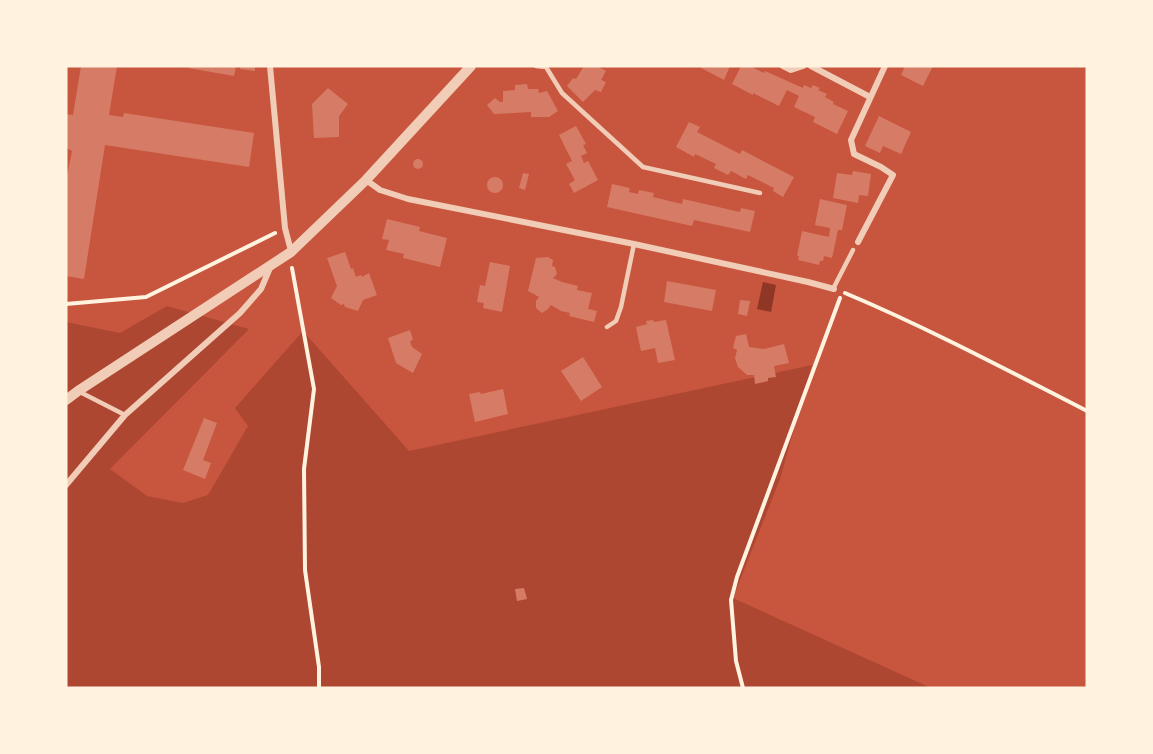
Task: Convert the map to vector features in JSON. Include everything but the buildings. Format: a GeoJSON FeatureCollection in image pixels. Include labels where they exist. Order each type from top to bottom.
{"type":"FeatureCollection","features":[{"type":"Feature","properties":{"kind":"street"},"geometry":{"type":"LineString","coordinates":[[270,66],[285,228],[291,252]]}},
{"type":"Feature","properties":{"kind":"street"},"geometry":{"type":"LineString","coordinates":[[66,400],[291,252],[366,180],[471,66]]}},
{"type":"Feature","properties":{"kind":"street"},"geometry":{"type":"LineString","coordinates":[[783,66],[791,70],[803,66]]}},
{"type":"Feature","properties":{"kind":"street"},"geometry":{"type":"LineString","coordinates":[[811,66],[870,97]]}},
{"type":"Feature","properties":{"kind":"street"},"geometry":{"type":"LineString","coordinates":[[858,242],[893,175],[854,154],[851,140],[885,66]]}},
{"type":"Feature","properties":{"kind":"street"},"geometry":{"type":"LineString","coordinates":[[366,180],[380,190],[408,199],[634,244],[834,289]]}},
{"type":"Feature","properties":{"kind":"street"},"geometry":{"type":"LineString","coordinates":[[66,484],[125,415],[240,313],[261,289],[272,265]]}},
{"type":"Feature","properties":{"kind":"lane"},"geometry":{"type":"LineString","coordinates":[[536,66],[546,67],[562,93],[643,167],[760,193]]}},
{"type":"Feature","properties":{"kind":"lane"},"geometry":{"type":"LineString","coordinates":[[607,327],[616,321],[621,306],[634,244]]}},
{"type":"Feature","properties":{"kind":"lane"},"geometry":{"type":"LineString","coordinates":[[834,289],[853,250]]}},
{"type":"Feature","properties":{"kind":"lane"},"geometry":{"type":"LineString","coordinates":[[78,391],[125,415]]}},
{"type":"Feature","properties":{"kind":"path"},"geometry":{"type":"LineString","coordinates":[[66,304],[146,297],[285,228]]}},
{"type":"Feature","properties":{"kind":"path"},"geometry":{"type":"LineString","coordinates":[[291,252],[292,273],[314,389],[304,469],[305,570],[319,667],[319,688]]}},
{"type":"Feature","properties":{"kind":"path"},"geometry":{"type":"LineString","coordinates":[[743,688],[736,661],[731,600],[737,577],[842,292],[964,348],[1087,411]]}},
{"type":"Feature","properties":{"kind":"shaded area"},"geometry":{"type":"Polygon","coordinates":[[[763,282],[776,285],[771,312],[757,309],[763,282]]]}},
{"type":"Feature","properties":{"kind":"shaded area"},"geometry":{"type":"Polygon","coordinates":[[[167,306],[249,329],[110,469],[147,496],[183,503],[208,495],[248,426],[235,408],[303,331],[409,451],[812,365],[780,479],[733,598],[931,688],[66,688],[66,322],[120,333],[167,306]]]}}]}
